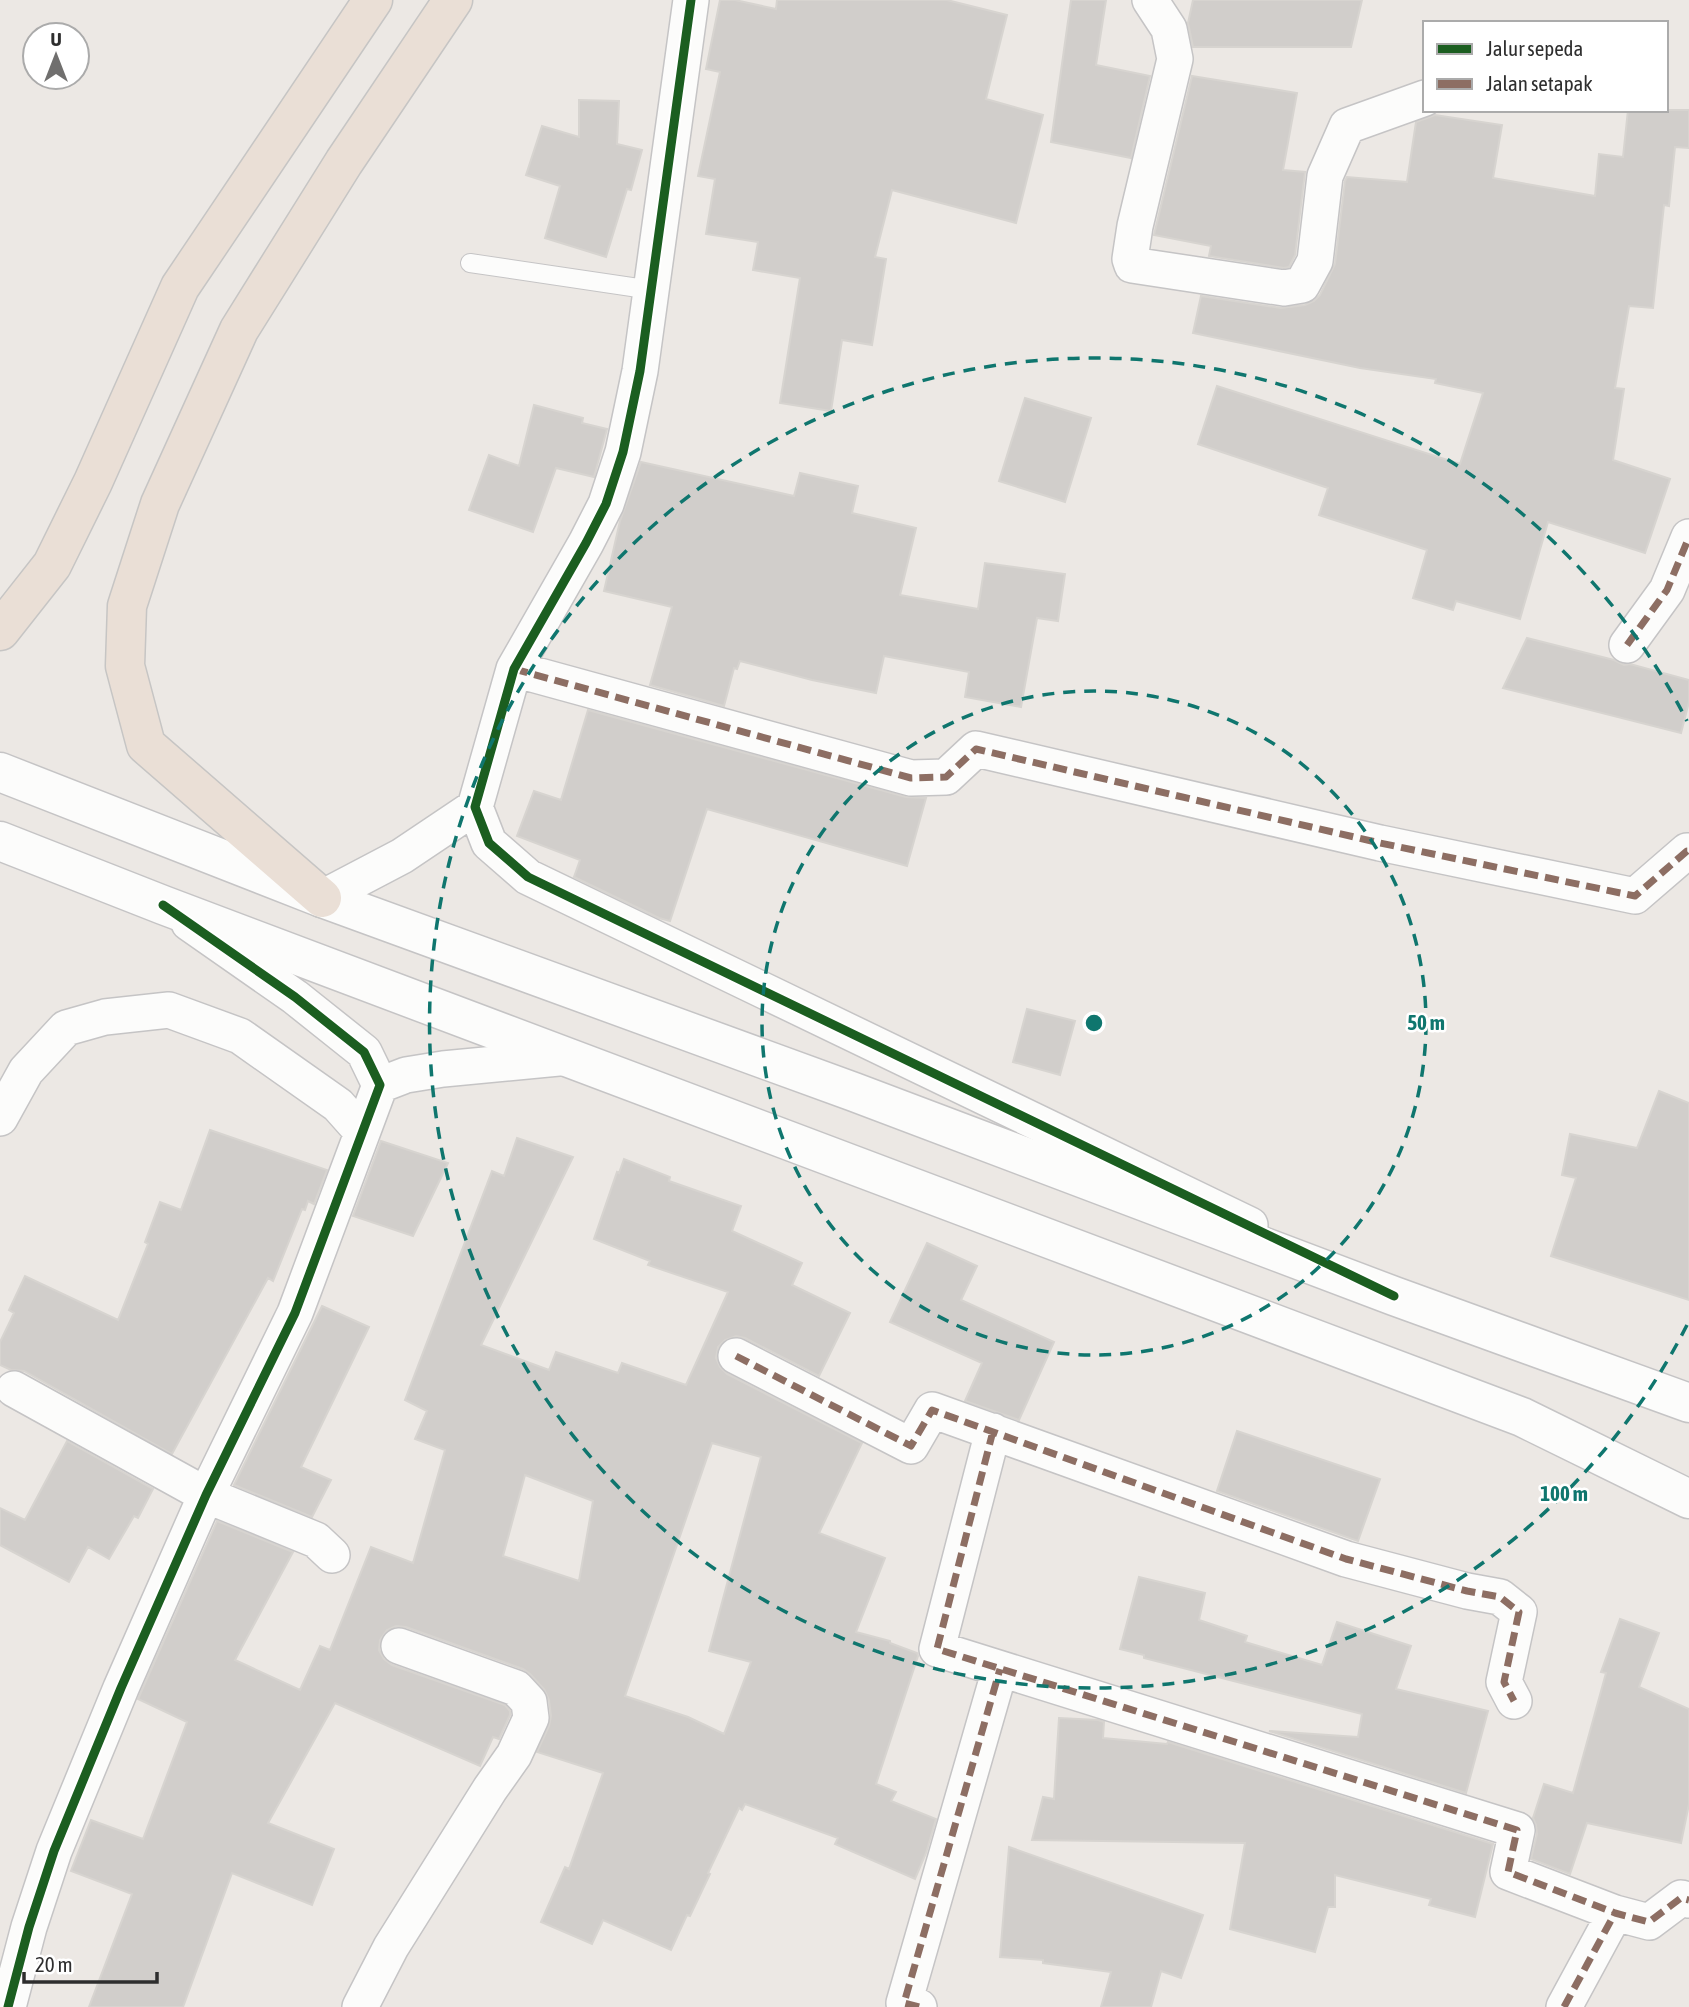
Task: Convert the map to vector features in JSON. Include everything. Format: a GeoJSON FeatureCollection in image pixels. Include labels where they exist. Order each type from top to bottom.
{"type":"FeatureCollection","features":[{"type":"Feature","properties":{"kind":"highway"},"geometry":{"type":"LineString","coordinates":[[0,631],[52,565],[93,482],[180,287],[373,0]]}},
{"type":"Feature","properties":{"kind":"highway"},"geometry":{"type":"LineString","coordinates":[[322,898],[146,745],[125,666],[127,606],[160,505],[239,330],[344,162],[453,0]]}},
{"type":"Feature","properties":{"kind":"main road"},"geometry":{"type":"LineString","coordinates":[[0,772],[322,898],[854,1092],[1394,1296],[1689,1403]]}},
{"type":"Feature","properties":{"kind":"main road"},"geometry":{"type":"LineString","coordinates":[[0,841],[163,905],[1522,1417],[1689,1499]]}},
{"type":"Feature","properties":{"kind":"street"},"geometry":{"type":"LineString","coordinates":[[691,0],[652,290],[632,415],[606,504],[514,669],[475,807],[489,843],[528,877],[1394,1296]]}},
{"type":"Feature","properties":{"kind":"street"},"geometry":{"type":"LineString","coordinates":[[1150,0],[1169,29],[1175,59],[1135,226],[1130,259],[1132,265],[1284,288],[1302,285],[1315,261],[1325,176],[1347,127],[1423,99]]}},
{"type":"Feature","properties":{"kind":"street"},"geometry":{"type":"LineString","coordinates":[[1627,645],[1667,590],[1689,537]]}},
{"type":"Feature","properties":{"kind":"street"},"geometry":{"type":"LineString","coordinates":[[514,669],[911,778],[946,776],[976,749],[1380,843],[1635,896],[1689,851]]}},
{"type":"Feature","properties":{"kind":"street"},"geometry":{"type":"LineString","coordinates":[[322,898],[402,856],[475,807]]}},
{"type":"Feature","properties":{"kind":"street"},"geometry":{"type":"LineString","coordinates":[[8,2007],[29,1927],[54,1851],[121,1688],[206,1495],[295,1313],[380,1085],[364,1052],[295,997],[163,905]]}},
{"type":"Feature","properties":{"kind":"street"},"geometry":{"type":"LineString","coordinates":[[0,1118],[26,1072],[66,1028],[104,1017],[169,1010],[240,1036],[338,1105],[362,1132]]}},
{"type":"Feature","properties":{"kind":"street"},"geometry":{"type":"LineString","coordinates":[[380,1085],[406,1075],[443,1069],[569,1057]]}},
{"type":"Feature","properties":{"kind":"street"},"geometry":{"type":"LineString","coordinates":[[736,1356],[911,1446],[932,1410],[1346,1559],[1466,1591],[1500,1597],[1519,1612],[1504,1682],[1514,1701]]}},
{"type":"Feature","properties":{"kind":"street"},"geometry":{"type":"LineString","coordinates":[[14,1389],[206,1495],[316,1540],[332,1555]]}},
{"type":"Feature","properties":{"kind":"street"},"geometry":{"type":"LineString","coordinates":[[993,1431],[937,1650],[1517,1830],[1508,1872],[1615,1913],[1649,1922],[1681,1898],[1689,1900]]}},
{"type":"Feature","properties":{"kind":"street"},"geometry":{"type":"LineString","coordinates":[[360,2007],[391,1947],[514,1755],[531,1718],[529,1702],[516,1688],[399,1646]]}},
{"type":"Feature","properties":{"kind":"street"},"geometry":{"type":"LineString","coordinates":[[919,2007],[904,2003],[1000,1669]]}},
{"type":"Feature","properties":{"kind":"street"},"geometry":{"type":"LineString","coordinates":[[1564,2007],[1615,1913]]}},
{"type":"Feature","properties":{"kind":"lane"},"geometry":{"type":"LineString","coordinates":[[470,262],[652,290]]}},
{"type":"Feature","properties":{"kind":"building"},"geometry":{"type":"Polygon","coordinates":[[[720,0],[735,0],[776,9],[777,0],[947,0],[1007,15],[986,99],[1043,115],[1016,223],[892,190],[875,257],[886,259],[872,345],[842,340],[831,411],[780,403],[800,278],[753,270],[758,242],[706,234],[715,179],[698,176],[720,72],[706,69],[720,0]]]}},
{"type":"Feature","properties":{"kind":"building"},"geometry":{"type":"Polygon","coordinates":[[[1071,0],[1106,0],[1096,65],[1150,76],[1131,158],[1051,142],[1071,0]]]}},
{"type":"Feature","properties":{"kind":"building"},"geometry":{"type":"Polygon","coordinates":[[[1193,0],[1362,0],[1351,47],[1193,47],[1188,23],[1193,0]]]}},
{"type":"Feature","properties":{"kind":"building"},"geometry":{"type":"Polygon","coordinates":[[[1192,76],[1297,93],[1283,170],[1305,172],[1295,255],[1289,267],[1209,256],[1211,246],[1154,235],[1192,76]]]}},
{"type":"Feature","properties":{"kind":"building"},"geometry":{"type":"Polygon","coordinates":[[[579,100],[619,101],[617,144],[642,150],[631,190],[627,189],[606,257],[545,238],[560,186],[526,175],[542,126],[579,137],[579,100]]]}},
{"type":"Feature","properties":{"kind":"building"},"geometry":{"type":"Polygon","coordinates":[[[1689,110],[1689,148],[1675,147],[1669,206],[1664,205],[1653,308],[1629,306],[1615,388],[1624,389],[1613,460],[1670,479],[1645,553],[1548,522],[1520,619],[1456,601],[1453,610],[1413,598],[1427,550],[1319,515],[1328,488],[1198,444],[1217,386],[1460,464],[1483,393],[1435,383],[1436,379],[1360,368],[1193,333],[1201,296],[1281,308],[1314,301],[1320,295],[1335,264],[1347,177],[1407,182],[1416,122],[1435,115],[1502,125],[1493,178],[1595,196],[1599,154],[1623,157],[1628,112],[1689,110]]]}},
{"type":"Feature","properties":{"kind":"building"},"geometry":{"type":"Polygon","coordinates":[[[1025,398],[1091,418],[1065,502],[999,481],[1025,398]]]}},
{"type":"Feature","properties":{"kind":"building"},"geometry":{"type":"Polygon","coordinates":[[[534,405],[583,418],[582,423],[607,429],[594,477],[556,468],[533,532],[469,510],[489,455],[519,466],[534,405]]]}},
{"type":"Feature","properties":{"kind":"building"},"geometry":{"type":"Polygon","coordinates":[[[641,462],[794,496],[800,473],[858,486],[852,513],[916,528],[900,595],[978,609],[985,563],[1065,574],[1058,621],[1037,618],[1021,707],[965,697],[969,672],[884,656],[876,693],[740,661],[737,669],[734,668],[724,706],[650,685],[672,607],[604,591],[620,521],[641,462]]]}},
{"type":"Feature","properties":{"kind":"building"},"geometry":{"type":"Polygon","coordinates":[[[1527,638],[1689,680],[1689,702],[1681,733],[1503,688],[1527,638]]]}},
{"type":"Feature","properties":{"kind":"building"},"geometry":{"type":"Polygon","coordinates":[[[588,710],[906,797],[926,798],[907,866],[707,809],[670,921],[574,877],[580,860],[517,836],[534,791],[561,800],[588,710]]]}},
{"type":"Feature","properties":{"kind":"building"},"geometry":{"type":"Polygon","coordinates":[[[1027,1009],[1075,1021],[1060,1075],[1013,1062],[1027,1009]]]}},
{"type":"Feature","properties":{"kind":"building"},"geometry":{"type":"Polygon","coordinates":[[[1659,1091],[1689,1103],[1689,1300],[1551,1256],[1576,1178],[1562,1175],[1570,1134],[1637,1148],[1659,1091]]]}},
{"type":"Feature","properties":{"kind":"building"},"geometry":{"type":"Polygon","coordinates":[[[210,1130],[327,1170],[314,1204],[308,1201],[305,1210],[302,1209],[273,1281],[268,1278],[172,1454],[24,1371],[11,1370],[0,1365],[0,1342],[14,1313],[9,1310],[25,1276],[118,1320],[148,1244],[145,1242],[160,1202],[181,1210],[210,1130]]]}},
{"type":"Feature","properties":{"kind":"building"},"geometry":{"type":"Polygon","coordinates":[[[517,1138],[573,1157],[481,1345],[549,1370],[556,1352],[618,1373],[622,1363],[686,1385],[728,1292],[648,1265],[650,1261],[594,1239],[624,1159],[670,1177],[669,1181],[741,1206],[732,1231],[802,1263],[792,1285],[850,1313],[819,1376],[745,1338],[736,1336],[725,1340],[718,1347],[716,1358],[727,1374],[862,1443],[819,1533],[885,1558],[856,1632],[890,1641],[917,1653],[918,1656],[876,1784],[896,1792],[891,1801],[936,1819],[915,1879],[835,1844],[838,1838],[745,1804],[742,1810],[739,1808],[690,1916],[687,1915],[671,1950],[603,1920],[592,1944],[541,1922],[565,1867],[569,1869],[603,1773],[537,1752],[549,1726],[549,1700],[544,1689],[523,1669],[406,1627],[396,1626],[387,1630],[380,1640],[379,1650],[384,1659],[392,1665],[505,1705],[510,1711],[499,1739],[493,1737],[480,1766],[335,1703],[268,1823],[334,1849],[312,1905],[232,1873],[183,2007],[89,2007],[132,1894],[71,1871],[91,1820],[143,1839],[187,1722],[138,1699],[217,1521],[293,1552],[235,1660],[300,1690],[320,1646],[330,1650],[371,1547],[413,1563],[445,1450],[415,1439],[427,1411],[405,1400],[492,1171],[504,1176],[517,1138]],[[712,1443],[625,1696],[688,1717],[724,1734],[751,1662],[709,1651],[761,1457],[712,1443]],[[525,1475],[503,1556],[579,1581],[593,1501],[525,1475]]]}},
{"type":"Feature","properties":{"kind":"building"},"geometry":{"type":"Polygon","coordinates":[[[381,1141],[448,1163],[413,1236],[353,1216],[381,1141]]]}},
{"type":"Feature","properties":{"kind":"building"},"geometry":{"type":"Polygon","coordinates":[[[927,1243],[977,1266],[961,1300],[1054,1342],[1019,1420],[965,1401],[982,1363],[890,1322],[927,1243]]]}},
{"type":"Feature","properties":{"kind":"building"},"geometry":{"type":"Polygon","coordinates":[[[322,1306],[369,1327],[301,1467],[331,1480],[312,1517],[234,1485],[322,1306]]]}},
{"type":"Feature","properties":{"kind":"building"},"geometry":{"type":"Polygon","coordinates":[[[1237,1431],[1380,1479],[1358,1541],[1217,1491],[1237,1431]]]}},
{"type":"Feature","properties":{"kind":"building"},"geometry":{"type":"Polygon","coordinates":[[[67,1441],[153,1489],[138,1518],[134,1516],[109,1559],[88,1547],[69,1582],[0,1545],[0,1508],[25,1520],[67,1441]]]}},
{"type":"Feature","properties":{"kind":"building"},"geometry":{"type":"Polygon","coordinates":[[[1139,1577],[1205,1593],[1199,1620],[1247,1636],[1245,1642],[1322,1665],[1337,1622],[1411,1646],[1396,1689],[1488,1711],[1466,1793],[1269,1731],[1358,1737],[1362,1714],[1144,1658],[1144,1655],[1120,1649],[1139,1577]]]}},
{"type":"Feature","properties":{"kind":"building"},"geometry":{"type":"Polygon","coordinates":[[[1620,1619],[1659,1633],[1639,1687],[1689,1709],[1689,1804],[1681,1843],[1587,1823],[1570,1874],[1531,1859],[1537,1834],[1533,1818],[1544,1784],[1573,1793],[1606,1673],[1601,1672],[1620,1619]]]}},
{"type":"Feature","properties":{"kind":"building"},"geometry":{"type":"Polygon","coordinates":[[[1059,1718],[1098,1720],[1104,1722],[1103,1738],[1168,1742],[1493,1844],[1475,1917],[1429,1905],[1431,1899],[1335,1875],[1335,1907],[1328,1907],[1315,1952],[1230,1929],[1245,1843],[1032,1840],[1043,1797],[1054,1799],[1059,1718]]]}},
{"type":"Feature","properties":{"kind":"building"},"geometry":{"type":"Polygon","coordinates":[[[1009,1847],[1203,1915],[1181,1978],[1161,1971],[1151,2007],[1101,2007],[1111,1972],[1043,1963],[1043,1960],[1000,1957],[1009,1847]]]}},
{"type":"Feature","properties":{"kind":"marked path"},"geometry":{"type":"LineString","coordinates":[[1627,645],[1667,590],[1689,537]]}},
{"type":"Feature","properties":{"kind":"marked path"},"geometry":{"type":"LineString","coordinates":[[514,669],[911,778],[946,777],[976,749],[1380,843],[1635,896],[1689,851]]}},
{"type":"Feature","properties":{"kind":"marked path"},"geometry":{"type":"LineString","coordinates":[[736,1356],[911,1446],[932,1410],[1346,1559],[1500,1597],[1519,1612],[1504,1682],[1514,1701]]}},
{"type":"Feature","properties":{"kind":"marked path"},"geometry":{"type":"LineString","coordinates":[[993,1431],[937,1649],[1517,1830],[1508,1872],[1615,1913],[1649,1922],[1681,1898],[1689,1900]]}},
{"type":"Feature","properties":{"kind":"marked path"},"geometry":{"type":"LineString","coordinates":[[919,2007],[904,2003],[1000,1669]]}},
{"type":"Feature","properties":{"kind":"marked path"},"geometry":{"type":"LineString","coordinates":[[1564,2007],[1615,1913]]}},
{"type":"Feature","properties":{"kind":"cycle path"},"geometry":{"type":"LineString","coordinates":[[691,0],[640,371],[623,452],[606,504],[514,669],[475,807],[489,843],[528,877],[1394,1296]]}},
{"type":"Feature","properties":{"kind":"cycle path"},"geometry":{"type":"LineString","coordinates":[[8,2007],[29,1927],[54,1851],[121,1688],[206,1495],[295,1313],[380,1085],[364,1052],[295,997],[163,905]]}}]}
